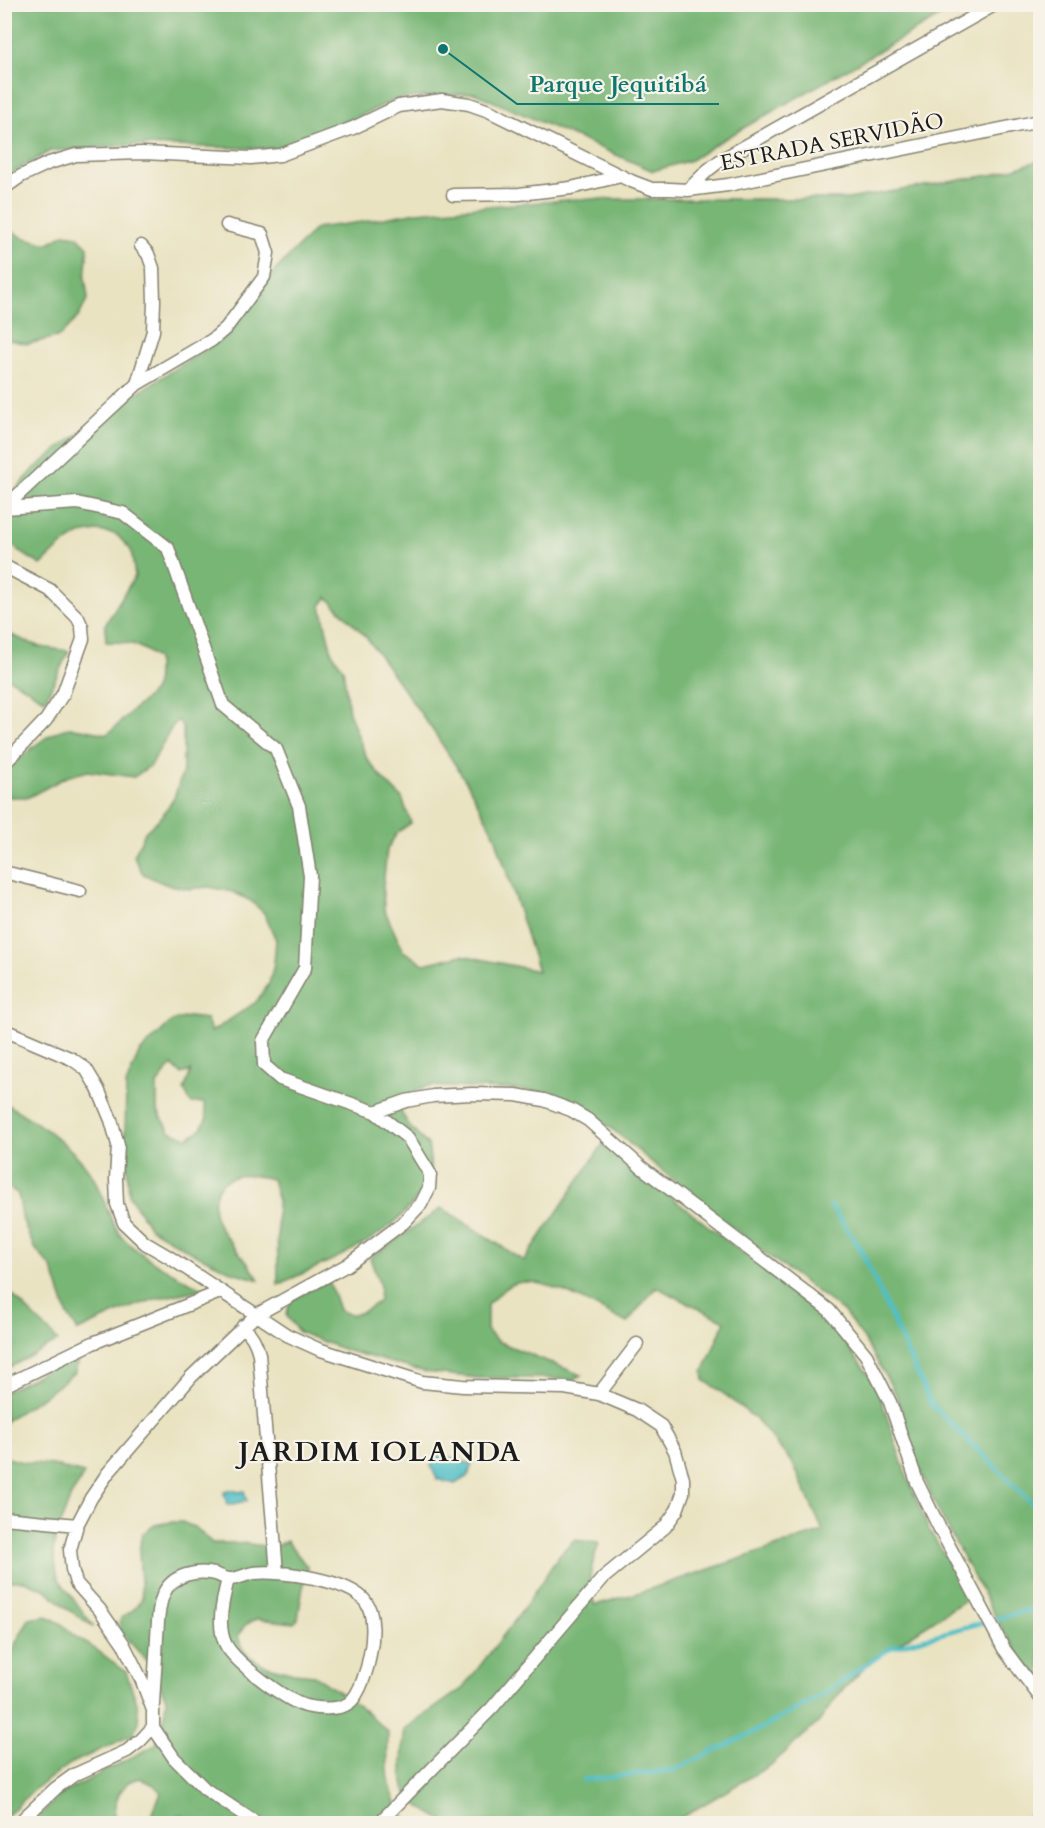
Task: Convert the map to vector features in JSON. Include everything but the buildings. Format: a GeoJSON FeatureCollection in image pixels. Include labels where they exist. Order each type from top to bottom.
{"type":"FeatureCollection","features":[{"type":"Feature","properties":{"kind":"street"},"geometry":{"type":"LineString","coordinates":[[688,190],[721,160],[996,4]]}},
{"type":"Feature","properties":{"kind":"street","name":"ESTRADA SERVIDÃO"},"geometry":{"type":"LineString","coordinates":[[4,188],[21,176],[49,163],[76,155],[143,153],[251,158],[280,155],[353,128],[399,106],[442,100],[469,104],[489,111],[652,189],[688,190],[781,175],[1041,121]]}},
{"type":"Feature","properties":{"kind":"street"},"geometry":{"type":"LineString","coordinates":[[453,195],[519,194],[626,178]]}},
{"type":"Feature","properties":{"kind":"street"},"geometry":{"type":"LineString","coordinates":[[5,508],[137,384],[212,340],[226,328],[264,277],[268,253],[262,234],[227,225]]}},
{"type":"Feature","properties":{"kind":"street"},"geometry":{"type":"LineString","coordinates":[[137,384],[153,332],[154,301],[153,268],[148,254],[141,246]]}},
{"type":"Feature","properties":{"kind":"street"},"geometry":{"type":"LineString","coordinates":[[5,508],[77,503],[123,513],[168,548],[223,705],[276,749],[298,806],[310,876],[305,968],[263,1041],[264,1065],[280,1078],[375,1112],[408,1138],[430,1174],[429,1188],[421,1204],[403,1223],[347,1265],[256,1315],[191,1377],[108,1473],[91,1498],[77,1525],[70,1550],[76,1583],[100,1610],[123,1643],[142,1681],[153,1710]]}},
{"type":"Feature","properties":{"kind":"street"},"geometry":{"type":"LineString","coordinates":[[4,566],[50,590],[78,618],[82,627],[83,639],[63,694],[46,720],[4,764]]}},
{"type":"Feature","properties":{"kind":"street"},"geometry":{"type":"LineString","coordinates":[[4,872],[81,891]]}},
{"type":"Feature","properties":{"kind":"street"},"geometry":{"type":"LineString","coordinates":[[4,1030],[72,1059],[86,1069],[98,1089],[111,1120],[118,1145],[117,1204],[124,1223],[145,1243],[287,1335],[318,1349],[422,1382],[463,1386],[565,1388],[598,1394],[637,1410],[661,1426],[675,1451],[682,1479],[682,1493],[677,1510],[665,1527],[603,1578],[492,1708],[378,1824]]}},
{"type":"Feature","properties":{"kind":"street"},"geometry":{"type":"LineString","coordinates":[[375,1112],[433,1096],[472,1094],[516,1095],[544,1100],[571,1110],[588,1119],[641,1167],[829,1310],[866,1355],[890,1402],[917,1482],[939,1527],[1004,1649],[1041,1697]]}},
{"type":"Feature","properties":{"kind":"street"},"geometry":{"type":"LineString","coordinates":[[4,1386],[93,1343],[220,1292]]}},
{"type":"Feature","properties":{"kind":"street"},"geometry":{"type":"LineString","coordinates":[[243,1326],[257,1343],[259,1354],[276,1573]]}},
{"type":"Feature","properties":{"kind":"street"},"geometry":{"type":"LineString","coordinates":[[598,1394],[636,1344]]}},
{"type":"Feature","properties":{"kind":"street"},"geometry":{"type":"LineString","coordinates":[[4,1518],[77,1525]]}},
{"type":"Feature","properties":{"kind":"street"},"geometry":{"type":"LineString","coordinates":[[228,1579],[222,1602],[222,1631],[226,1644],[241,1664],[301,1705],[326,1709],[348,1703],[368,1669],[372,1621],[366,1602],[351,1589],[329,1581],[276,1573],[254,1573],[228,1579],[217,1574],[196,1572],[174,1580],[164,1592],[159,1617],[153,1727],[174,1758],[205,1789],[258,1824]]}},
{"type":"Feature","properties":{"kind":"street"},"geometry":{"type":"LineString","coordinates":[[21,1824],[24,1818],[56,1788],[74,1775],[128,1750],[153,1727]]}},
{"type":"Feature","properties":{"kind":"green space"},"geometry":{"type":"Polygon","coordinates":[[[5,5],[960,5],[691,160],[653,171],[474,93],[397,99],[286,149],[131,145],[50,151],[5,177],[5,5]]]}},
{"type":"Feature","properties":{"kind":"green space"},"geometry":{"type":"Polygon","coordinates":[[[1040,160],[1040,1685],[1003,1630],[938,1510],[915,1458],[896,1394],[864,1339],[843,1311],[762,1251],[599,1118],[554,1095],[526,1090],[426,1086],[403,1096],[399,1109],[410,1127],[428,1145],[430,1168],[422,1190],[408,1209],[390,1226],[368,1241],[278,1285],[277,1198],[272,1179],[245,1175],[232,1178],[220,1185],[215,1198],[216,1220],[259,1280],[233,1272],[189,1251],[150,1228],[129,1195],[125,1138],[126,1085],[139,1053],[172,1021],[188,1017],[207,1019],[211,1032],[256,1002],[269,984],[276,940],[264,913],[251,901],[233,892],[209,887],[189,889],[165,884],[143,874],[134,856],[145,832],[162,816],[174,798],[183,771],[183,728],[178,720],[151,765],[134,777],[88,771],[66,777],[29,797],[5,797],[5,773],[46,738],[70,728],[107,734],[115,728],[146,699],[155,687],[157,659],[139,647],[128,643],[106,642],[105,625],[135,576],[131,550],[116,534],[97,531],[80,534],[61,546],[41,565],[5,540],[5,502],[35,468],[70,440],[130,397],[226,337],[273,273],[316,228],[417,212],[578,199],[848,199],[996,174],[1040,160]],[[327,597],[321,606],[332,653],[343,668],[349,712],[367,759],[402,798],[411,823],[397,833],[387,849],[383,887],[384,909],[403,951],[424,964],[462,955],[538,971],[495,836],[467,783],[367,638],[327,597]],[[172,1065],[157,1084],[157,1110],[170,1131],[187,1138],[199,1131],[207,1118],[204,1103],[191,1103],[184,1090],[191,1071],[181,1074],[172,1065]]]}},
{"type":"Feature","properties":{"kind":"green space"},"geometry":{"type":"Polygon","coordinates":[[[5,227],[22,237],[47,244],[64,234],[77,236],[88,247],[85,277],[88,298],[79,316],[60,336],[28,344],[9,340],[5,336],[5,227]]]}},
{"type":"Feature","properties":{"kind":"green space"},"geometry":{"type":"Polygon","coordinates":[[[4,632],[40,647],[69,651],[45,700],[5,677],[4,632]]]}},
{"type":"Feature","properties":{"kind":"green space"},"geometry":{"type":"Polygon","coordinates":[[[5,1103],[53,1134],[84,1164],[96,1182],[122,1237],[150,1260],[203,1289],[155,1299],[78,1331],[67,1314],[52,1268],[34,1247],[23,1221],[18,1194],[5,1185],[5,1103]]]}},
{"type":"Feature","properties":{"kind":"green space"},"geometry":{"type":"Polygon","coordinates":[[[603,1144],[780,1282],[833,1327],[877,1386],[905,1472],[929,1530],[970,1597],[870,1662],[839,1694],[819,1722],[771,1765],[672,1823],[448,1823],[420,1806],[406,1792],[402,1771],[405,1729],[463,1688],[522,1611],[560,1554],[574,1540],[599,1543],[590,1581],[595,1605],[638,1593],[823,1531],[793,1464],[757,1420],[704,1380],[703,1372],[725,1321],[656,1287],[627,1323],[558,1289],[529,1282],[517,1283],[509,1287],[487,1305],[487,1330],[497,1341],[581,1375],[573,1380],[477,1378],[425,1372],[345,1350],[298,1332],[286,1315],[291,1300],[329,1280],[339,1310],[355,1314],[370,1308],[379,1301],[380,1286],[370,1258],[442,1208],[524,1261],[603,1144]]]}},
{"type":"Feature","properties":{"kind":"green space"},"geometry":{"type":"Polygon","coordinates":[[[4,1285],[58,1341],[5,1370],[4,1285]]]}},
{"type":"Feature","properties":{"kind":"green space"},"geometry":{"type":"Polygon","coordinates":[[[80,1353],[75,1372],[5,1423],[5,1392],[80,1353]]]}},
{"type":"Feature","properties":{"kind":"green space"},"geometry":{"type":"Polygon","coordinates":[[[4,1457],[23,1462],[53,1465],[84,1474],[71,1496],[57,1532],[53,1551],[58,1578],[94,1627],[46,1590],[25,1581],[5,1581],[4,1457]]]}},
{"type":"Feature","properties":{"kind":"green space"},"geometry":{"type":"Polygon","coordinates":[[[182,1522],[196,1528],[212,1543],[241,1543],[274,1547],[287,1541],[308,1568],[298,1619],[294,1623],[257,1619],[245,1625],[238,1636],[241,1646],[249,1656],[264,1665],[294,1673],[314,1675],[358,1705],[388,1732],[389,1778],[394,1798],[406,1820],[404,1823],[203,1824],[179,1815],[166,1819],[164,1823],[148,1823],[161,1793],[156,1786],[140,1778],[128,1782],[120,1792],[114,1815],[120,1823],[31,1824],[61,1794],[155,1745],[163,1728],[166,1699],[148,1662],[119,1630],[121,1618],[133,1610],[142,1599],[139,1552],[142,1534],[155,1525],[182,1522]]]}},
{"type":"Feature","properties":{"kind":"green space"},"geometry":{"type":"Polygon","coordinates":[[[47,1616],[62,1624],[73,1635],[126,1672],[137,1703],[139,1722],[132,1735],[70,1764],[32,1791],[5,1818],[5,1655],[13,1648],[29,1619],[47,1616]]]}},
{"type":"Feature","properties":{"kind":"green space"},"geometry":{"type":"Polygon","coordinates":[[[1040,1800],[1040,1823],[1023,1823],[1040,1800]]]}},
{"type":"Feature","properties":{"kind":"water"},"geometry":{"type":"Polygon","coordinates":[[[435,1454],[472,1464],[468,1476],[455,1484],[437,1479],[431,1466],[435,1454]]]}},
{"type":"Feature","properties":{"kind":"water"},"geometry":{"type":"Polygon","coordinates":[[[244,1491],[247,1501],[227,1505],[224,1492],[244,1491]]]}},
{"type":"Feature","properties":{"kind":"waterway"},"geometry":{"type":"LineString","coordinates":[[831,1206],[860,1248],[931,1404],[1029,1500],[1040,1515]]}},
{"type":"Feature","properties":{"kind":"waterway"},"geometry":{"type":"LineString","coordinates":[[583,1780],[674,1770],[750,1734],[819,1697],[892,1647],[1040,1607]]}},
{"type":"Feature","properties":{"kind":"place","name":"Parque Jequitibá"},"geometry":{"type":"Point","coordinates":[443,49]}},
{"type":"Feature","properties":{"kind":"district","name":"JARDIM IOLANDA"},"geometry":{"type":"Point","coordinates":[380,1452]}}]}
